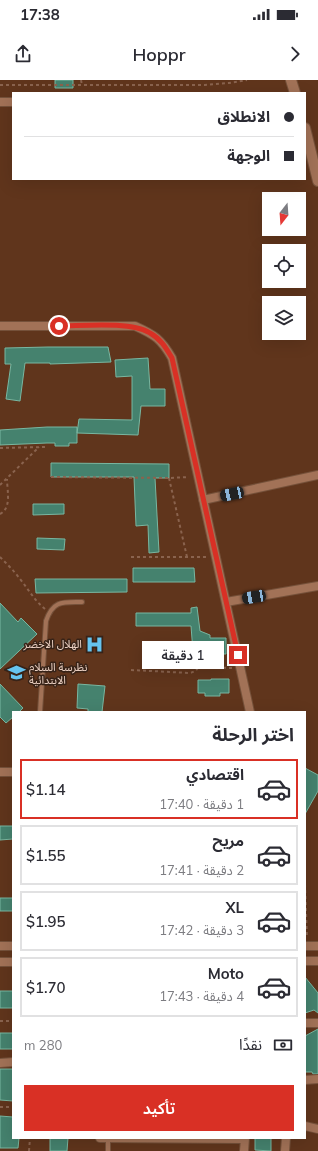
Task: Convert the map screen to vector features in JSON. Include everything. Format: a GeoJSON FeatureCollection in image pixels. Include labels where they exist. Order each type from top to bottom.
{"type":"FeatureCollection","features":[{"type":"Feature","properties":{"kind":"street"},"geometry":{"type":"LineString","coordinates":[[291,80],[295,92]]}},
{"type":"Feature","properties":{"kind":"street"},"geometry":{"type":"LineString","coordinates":[[0,102],[12,102]]}},
{"type":"Feature","properties":{"kind":"street"},"geometry":{"type":"LineString","coordinates":[[306,132],[318,181]]}},
{"type":"Feature","properties":{"kind":"street"},"geometry":{"type":"LineString","coordinates":[[0,326],[134,326],[150,333],[164,344],[172,358],[250,711]]}},
{"type":"Feature","properties":{"kind":"street"},"geometry":{"type":"LineString","coordinates":[[204,500],[318,475]]}},
{"type":"Feature","properties":{"kind":"street"},"geometry":{"type":"LineString","coordinates":[[226,602],[318,586]]}},
{"type":"Feature","properties":{"kind":"street"},"geometry":{"type":"LineString","coordinates":[[0,772],[12,772]]}},
{"type":"Feature","properties":{"kind":"street"},"geometry":{"type":"LineString","coordinates":[[0,946],[12,946]]}},
{"type":"Feature","properties":{"kind":"street"},"geometry":{"type":"LineString","coordinates":[[306,946],[318,946]]}},
{"type":"Feature","properties":{"kind":"street"},"geometry":{"type":"LineString","coordinates":[[306,961],[318,961]]}},
{"type":"Feature","properties":{"kind":"street"},"geometry":{"type":"LineString","coordinates":[[0,962],[12,962]]}},
{"type":"Feature","properties":{"kind":"street"},"geometry":{"type":"LineString","coordinates":[[306,1023],[318,1023]]}},
{"type":"Feature","properties":{"kind":"street"},"geometry":{"type":"LineString","coordinates":[[0,1062],[12,1062]]}},
{"type":"Feature","properties":{"kind":"street"},"geometry":{"type":"LineString","coordinates":[[306,1080],[318,1080]]}},
{"type":"Feature","properties":{"kind":"street"},"geometry":{"type":"LineString","coordinates":[[306,1126],[318,1129]]}},
{"type":"Feature","properties":{"kind":"street"},"geometry":{"type":"LineString","coordinates":[[244,1151],[245,1139]]}},
{"type":"Feature","properties":{"kind":"street"},"geometry":{"type":"LineString","coordinates":[[285,1151],[286,1139]]}},
{"type":"Feature","properties":{"kind":"lane"},"geometry":{"type":"LineString","coordinates":[[40,711],[46,622],[49,612],[54,606],[63,602],[82,602]]}},
{"type":"Feature","properties":{"kind":"lane"},"geometry":{"type":"LineString","coordinates":[[108,1139],[108,1151]]}},
{"type":"Feature","properties":{"kind":"path"},"geometry":{"type":"LineString","coordinates":[[81,80],[82,85]]}},
{"type":"Feature","properties":{"kind":"path"},"geometry":{"type":"LineString","coordinates":[[0,85],[204,84],[247,80]]}},
{"type":"Feature","properties":{"kind":"path"},"geometry":{"type":"LineString","coordinates":[[0,485],[39,447]]}},
{"type":"Feature","properties":{"kind":"path"},"geometry":{"type":"LineString","coordinates":[[0,448],[46,447]]}},
{"type":"Feature","properties":{"kind":"path"},"geometry":{"type":"LineString","coordinates":[[50,477],[169,478],[198,476]]}},
{"type":"Feature","properties":{"kind":"path"},"geometry":{"type":"LineString","coordinates":[[169,478],[187,557]]}},
{"type":"Feature","properties":{"kind":"path"},"geometry":{"type":"LineString","coordinates":[[0,514],[8,504],[7,479]]}},
{"type":"Feature","properties":{"kind":"path"},"geometry":{"type":"LineString","coordinates":[[131,557],[216,556]]}},
{"type":"Feature","properties":{"kind":"path"},"geometry":{"type":"LineString","coordinates":[[0,557],[20,580],[28,592],[49,612]]}},
{"type":"Feature","properties":{"kind":"path"},"geometry":{"type":"LineString","coordinates":[[131,670],[196,672],[199,667],[199,654]]}},
{"type":"Feature","properties":{"kind":"path"},"geometry":{"type":"LineString","coordinates":[[199,667],[241,669]]}},
{"type":"Feature","properties":{"kind":"path"},"geometry":{"type":"LineString","coordinates":[[0,1021],[12,1021]]}},
{"type":"Feature","properties":{"kind":"path"},"geometry":{"type":"LineString","coordinates":[[0,1107],[12,1107]]}},
{"type":"Feature","properties":{"kind":"path"},"geometry":{"type":"LineString","coordinates":[[30,1139],[30,1151]]}},
{"type":"Feature","properties":{"kind":"building"},"geometry":{"type":"Polygon","coordinates":[[[55,80],[73,80],[73,88],[55,88],[55,80]]]}},
{"type":"Feature","properties":{"kind":"building"},"geometry":{"type":"Polygon","coordinates":[[[108,347],[111,362],[50,364],[25,363],[20,401],[6,399],[11,364],[5,364],[5,348],[108,347]]]}},
{"type":"Feature","properties":{"kind":"building"},"geometry":{"type":"Polygon","coordinates":[[[148,358],[150,389],[165,389],[165,406],[141,406],[138,435],[77,433],[79,419],[132,420],[132,376],[116,377],[115,360],[148,358]]]}},
{"type":"Feature","properties":{"kind":"building"},"geometry":{"type":"Polygon","coordinates":[[[77,427],[77,443],[69,443],[69,446],[55,446],[55,443],[0,445],[0,430],[77,427]]]}},
{"type":"Feature","properties":{"kind":"building"},"geometry":{"type":"Polygon","coordinates":[[[51,463],[169,464],[169,478],[155,478],[159,552],[149,553],[148,525],[136,526],[134,477],[51,477],[51,463]]]}},
{"type":"Feature","properties":{"kind":"building"},"geometry":{"type":"Polygon","coordinates":[[[33,504],[64,504],[64,514],[33,515],[33,504]]]}},
{"type":"Feature","properties":{"kind":"building"},"geometry":{"type":"Polygon","coordinates":[[[37,538],[65,539],[64,550],[37,549],[37,538]]]}},
{"type":"Feature","properties":{"kind":"building"},"geometry":{"type":"Polygon","coordinates":[[[133,568],[194,568],[195,582],[133,582],[133,568]]]}},
{"type":"Feature","properties":{"kind":"building"},"geometry":{"type":"Polygon","coordinates":[[[35,579],[127,579],[127,592],[36,593],[35,579]]]}},
{"type":"Feature","properties":{"kind":"building"},"geometry":{"type":"Polygon","coordinates":[[[0,603],[18,622],[21,618],[37,634],[0,669],[0,603]]]}},
{"type":"Feature","properties":{"kind":"building"},"geometry":{"type":"Polygon","coordinates":[[[197,607],[200,631],[210,635],[210,638],[226,638],[226,654],[217,654],[217,657],[207,657],[207,646],[193,652],[191,626],[136,626],[136,613],[191,613],[191,608],[197,607]]]}},
{"type":"Feature","properties":{"kind":"building"},"geometry":{"type":"Polygon","coordinates":[[[229,679],[229,693],[220,693],[220,696],[205,696],[205,693],[198,693],[198,680],[229,679]]]}},
{"type":"Feature","properties":{"kind":"building"},"geometry":{"type":"Polygon","coordinates":[[[0,684],[23,708],[20,711],[12,711],[12,718],[6,723],[0,717],[0,684]]]}},
{"type":"Feature","properties":{"kind":"building"},"geometry":{"type":"Polygon","coordinates":[[[78,684],[105,686],[102,711],[88,711],[88,709],[77,708],[78,684]]]}},
{"type":"Feature","properties":{"kind":"building"},"geometry":{"type":"Polygon","coordinates":[[[306,769],[318,775],[318,791],[306,812],[306,769]]]}},
{"type":"Feature","properties":{"kind":"building"},"geometry":{"type":"Polygon","coordinates":[[[0,826],[12,826],[12,839],[0,840],[0,826]]]}},
{"type":"Feature","properties":{"kind":"building"},"geometry":{"type":"Polygon","coordinates":[[[0,898],[12,898],[12,911],[0,911],[0,898]]]}},
{"type":"Feature","properties":{"kind":"building"},"geometry":{"type":"Polygon","coordinates":[[[306,978],[318,993],[318,1013],[314,1010],[306,1013],[306,978]]]}},
{"type":"Feature","properties":{"kind":"building"},"geometry":{"type":"Polygon","coordinates":[[[0,991],[12,991],[12,1008],[0,1008],[0,991]]]}},
{"type":"Feature","properties":{"kind":"building"},"geometry":{"type":"Polygon","coordinates":[[[318,1029],[318,1074],[306,1072],[306,1035],[318,1029]]]}},
{"type":"Feature","properties":{"kind":"building"},"geometry":{"type":"Polygon","coordinates":[[[0,1033],[12,1033],[12,1049],[0,1049],[0,1033]]]}},
{"type":"Feature","properties":{"kind":"building"},"geometry":{"type":"Polygon","coordinates":[[[0,1069],[12,1069],[12,1101],[0,1100],[0,1069]]]}},
{"type":"Feature","properties":{"kind":"building"},"geometry":{"type":"Polygon","coordinates":[[[0,1116],[12,1117],[12,1139],[19,1139],[18,1148],[0,1148],[0,1116]]]}},
{"type":"Feature","properties":{"kind":"building"},"geometry":{"type":"Polygon","coordinates":[[[50,1139],[68,1139],[67,1151],[50,1151],[50,1139]]]}},
{"type":"Feature","properties":{"kind":"building"},"geometry":{"type":"Polygon","coordinates":[[[255,1139],[271,1139],[271,1151],[255,1150],[255,1139]]]}},
{"type":"Feature","properties":{"kind":"place","name":"الهلال الاخضر"},"geometry":{"type":"Point","coordinates":[95,644]}},
{"type":"Feature","properties":{"kind":"place","name":"نظرسة السلام الابتدائية"},"geometry":{"type":"Point","coordinates":[16,673]}},
{"type":"Feature","properties":{"kind":"route"},"geometry":{"type":"LineString","coordinates":[[59,326],[134,326],[150,333],[164,344],[172,358],[238,655]]}}]}
